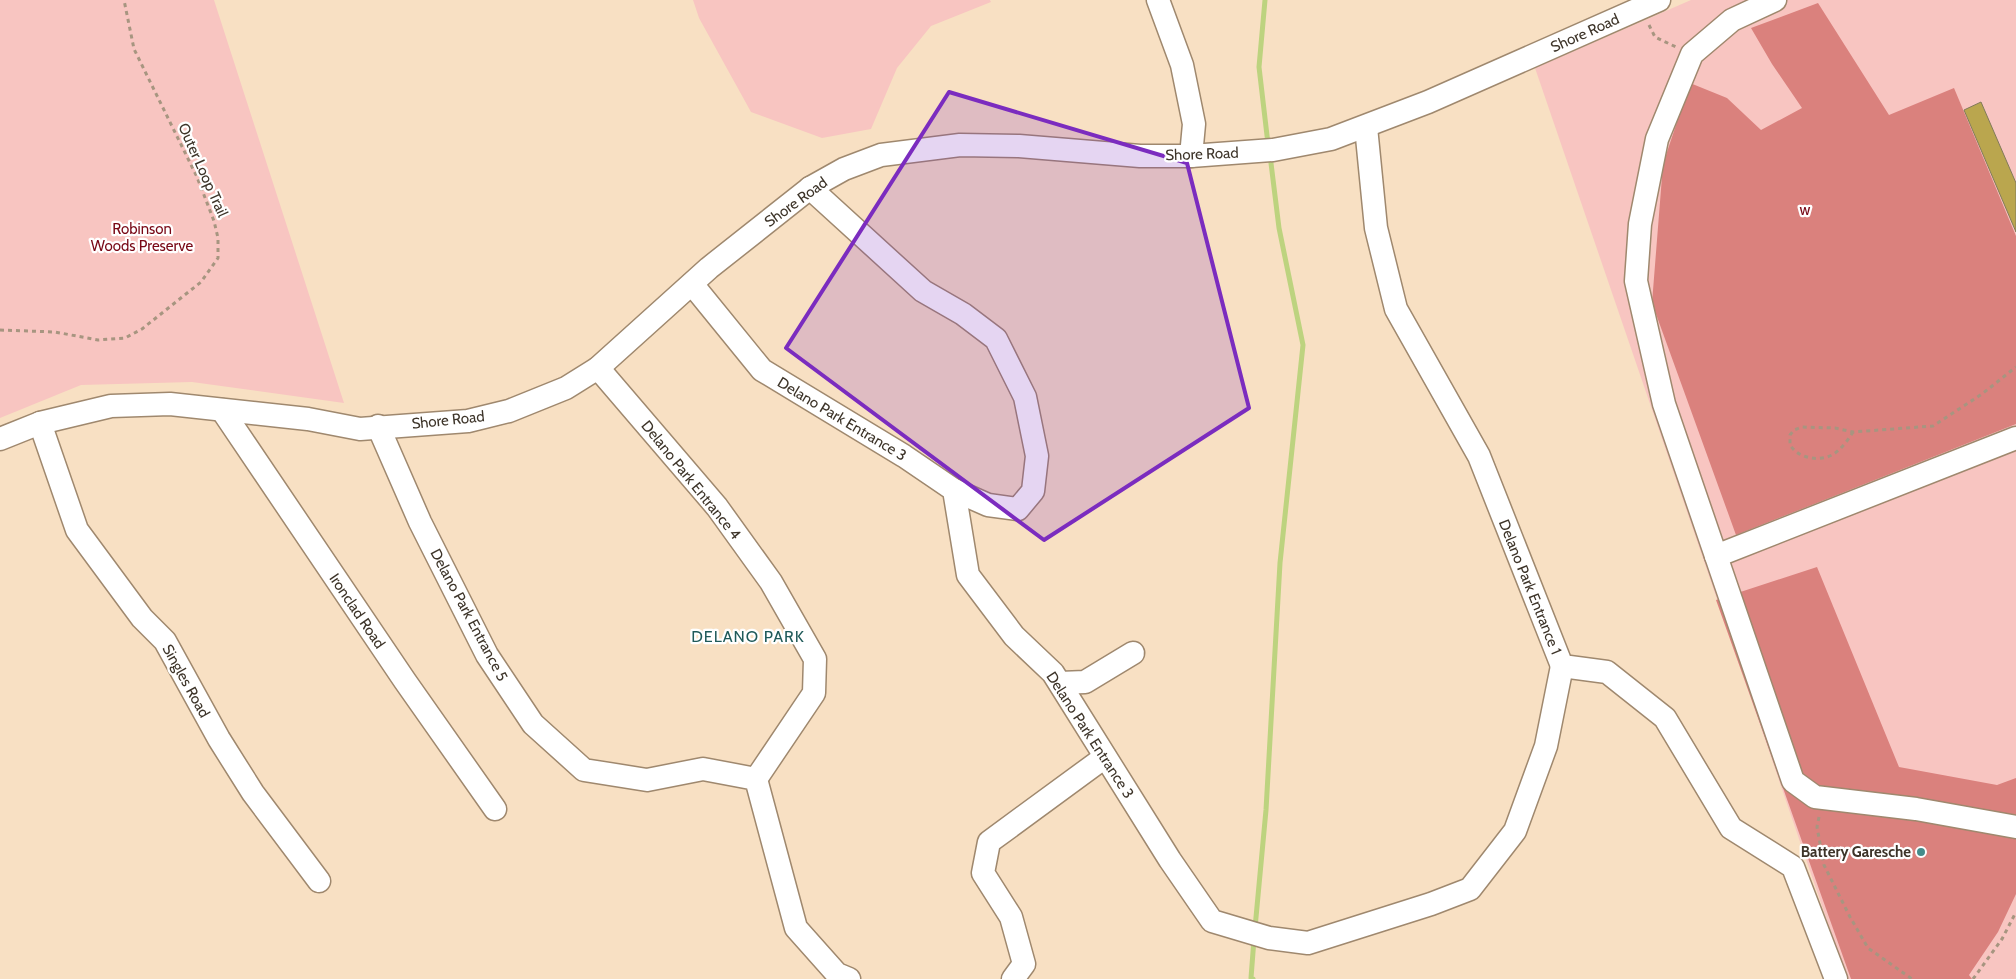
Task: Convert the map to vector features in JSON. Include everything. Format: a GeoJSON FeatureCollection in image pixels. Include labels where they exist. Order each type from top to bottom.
{"type":"FeatureCollection","features":[{"type":"Feature","properties":{"kind":"street"},"geometry":{"type":"LineString","coordinates":[[1158,0],[1182,65],[1194,124],[1191,156]]}},
{"type":"Feature","properties":{"kind":"street","name":"Shore Road"},"geometry":{"type":"LineString","coordinates":[[0,439],[40,424],[111,406],[170,404],[308,419],[360,429],[378,426],[468,421],[509,411],[566,388],[598,368],[692,284],[810,188],[844,169],[881,155],[960,144],[1020,146],[1140,156],[1191,156],[1273,150],[1332,139],[1366,127],[1520,62],[1659,0]]}},
{"type":"Feature","properties":{"kind":"street"},"geometry":{"type":"LineString","coordinates":[[1775,0],[1732,20],[1692,54],[1657,139],[1640,224],[1636,281],[1664,404],[1793,781],[1815,798],[1916,810],[2016,827]]}},
{"type":"Feature","properties":{"kind":"street","name":"Delano Park Entrance 1"},"geometry":{"type":"LineString","coordinates":[[1366,127],[1376,228],[1396,309],[1479,456],[1562,666],[1607,672],[1665,718],[1731,828],[1793,868],[1836,979]]}},
{"type":"Feature","properties":{"kind":"street"},"geometry":{"type":"LineString","coordinates":[[810,188],[923,291],[963,314],[996,339],[1025,396],[1037,456],[1033,491],[1018,509],[988,505],[954,490]]}},
{"type":"Feature","properties":{"kind":"street","name":"Delano Park Entrance 3"},"geometry":{"type":"LineString","coordinates":[[692,284],[762,370],[904,456],[954,490],[968,575],[1014,636],[1053,672],[1170,860],[1212,922],[1269,938],[1308,943],[1431,904],[1470,889],[1515,831],[1546,746],[1562,666]]}},
{"type":"Feature","properties":{"kind":"street","name":"Delano Park Entrance 4"},"geometry":{"type":"LineString","coordinates":[[598,368],[717,507],[770,582],[815,659],[814,693],[756,780]]}},
{"type":"Feature","properties":{"kind":"street","name":"Ironclad Road"},"geometry":{"type":"LineString","coordinates":[[222,410],[359,615],[495,809]]}},
{"type":"Feature","properties":{"kind":"street","name":"Singles Road"},"geometry":{"type":"LineString","coordinates":[[40,424],[77,530],[142,618],[165,641],[224,747],[253,794],[319,881]]}},
{"type":"Feature","properties":{"kind":"street","name":"Delano Park Entrance 5"},"geometry":{"type":"LineString","coordinates":[[378,426],[420,522],[487,654],[533,724],[584,770],[647,780],[703,770],[756,780]]}},
{"type":"Feature","properties":{"kind":"street"},"geometry":{"type":"LineString","coordinates":[[1716,556],[2016,438]]}},
{"type":"Feature","properties":{"kind":"street"},"geometry":{"type":"LineString","coordinates":[[1060,683],[1085,682],[1132,653]]}},
{"type":"Feature","properties":{"kind":"street"},"geometry":{"type":"LineString","coordinates":[[1013,979],[1024,964],[1011,917],[983,873],[989,842],[1105,757]]}},
{"type":"Feature","properties":{"kind":"street"},"geometry":{"type":"LineString","coordinates":[[756,780],[796,928],[837,974],[849,979]]}},
{"type":"Feature","properties":{"kind":"path","name":"Outer Loop Trail"},"geometry":{"type":"LineString","coordinates":[[0,330],[55,332],[98,340],[125,338],[142,329],[201,282],[218,258],[218,238],[214,221],[197,177],[134,49],[124,0]]}},
{"type":"Feature","properties":{"kind":"path"},"geometry":{"type":"LineString","coordinates":[[1647,19],[1655,37],[1692,54]]}},
{"type":"Feature","properties":{"kind":"path"},"geometry":{"type":"LineString","coordinates":[[1853,432],[1846,443],[1832,455],[1815,458],[1800,456],[1790,445],[1790,436],[1794,430],[1802,427],[1835,428],[1853,432],[1933,426],[1982,394],[2016,367]]}},
{"type":"Feature","properties":{"kind":"path"},"geometry":{"type":"LineString","coordinates":[[1824,798],[1817,827],[1824,865],[1868,948],[1912,979]]}},
{"type":"Feature","properties":{"kind":"path"},"geometry":{"type":"LineString","coordinates":[[1974,979],[2002,939],[2016,912]]}},
{"type":"Feature","properties":{"kind":"highlighted area"},"geometry":{"type":"Polygon","coordinates":[[[949,92],[1187,163],[1249,408],[1044,540],[786,348],[949,92]]]}},
{"type":"Feature","properties":{"kind":"green space","name":"Robinson Woods Preserve"},"geometry":{"type":"Polygon","coordinates":[[[0,0],[214,0],[344,403],[192,382],[81,385],[0,418],[0,0]]]}},
{"type":"Feature","properties":{"kind":"green space"},"geometry":{"type":"Polygon","coordinates":[[[693,0],[990,0],[991,2],[931,26],[897,68],[871,129],[822,138],[751,112],[699,18],[693,0]]]}},
{"type":"Feature","properties":{"kind":"green space","name":"w"},"geometry":{"type":"Polygon","coordinates":[[[1691,0],[2016,0],[2016,979],[1847,979],[1535,68],[1691,0]]]}},
{"type":"Feature","properties":{"kind":"green space"},"geometry":{"type":"Polygon","coordinates":[[[1818,3],[1889,115],[1954,88],[2016,236],[2016,424],[1736,535],[1652,303],[1663,164],[1690,83],[1727,98],[1761,130],[1802,108],[1772,64],[1751,28],[1818,3]]]}},
{"type":"Feature","properties":{"kind":"green space"},"geometry":{"type":"Polygon","coordinates":[[[1817,567],[1899,767],[1997,785],[2016,778],[2016,894],[1998,932],[1969,975],[1972,979],[1851,979],[1716,600],[1817,567]]]}},
{"type":"Feature","properties":{"kind":"building"},"geometry":{"type":"Polygon","coordinates":[[[1981,102],[2016,183],[2016,232],[1964,110],[1981,102]]]}},
{"type":"Feature","properties":{"kind":"waterway"},"geometry":{"type":"LineString","coordinates":[[1265,0],[1259,67],[1268,144]]}},
{"type":"Feature","properties":{"kind":"waterway"},"geometry":{"type":"LineString","coordinates":[[1255,928],[1266,810],[1280,563],[1303,345],[1279,228],[1270,155]]}},
{"type":"Feature","properties":{"kind":"waterway"},"geometry":{"type":"LineString","coordinates":[[1253,979],[1251,978],[1254,939]]}},
{"type":"Feature","properties":{"kind":"place","name":"Battery Garesche"},"geometry":{"type":"Point","coordinates":[1921,852]}},
{"type":"Feature","properties":{"kind":"district","name":"DELANO PARK"},"geometry":{"type":"Point","coordinates":[748,636]}}]}
